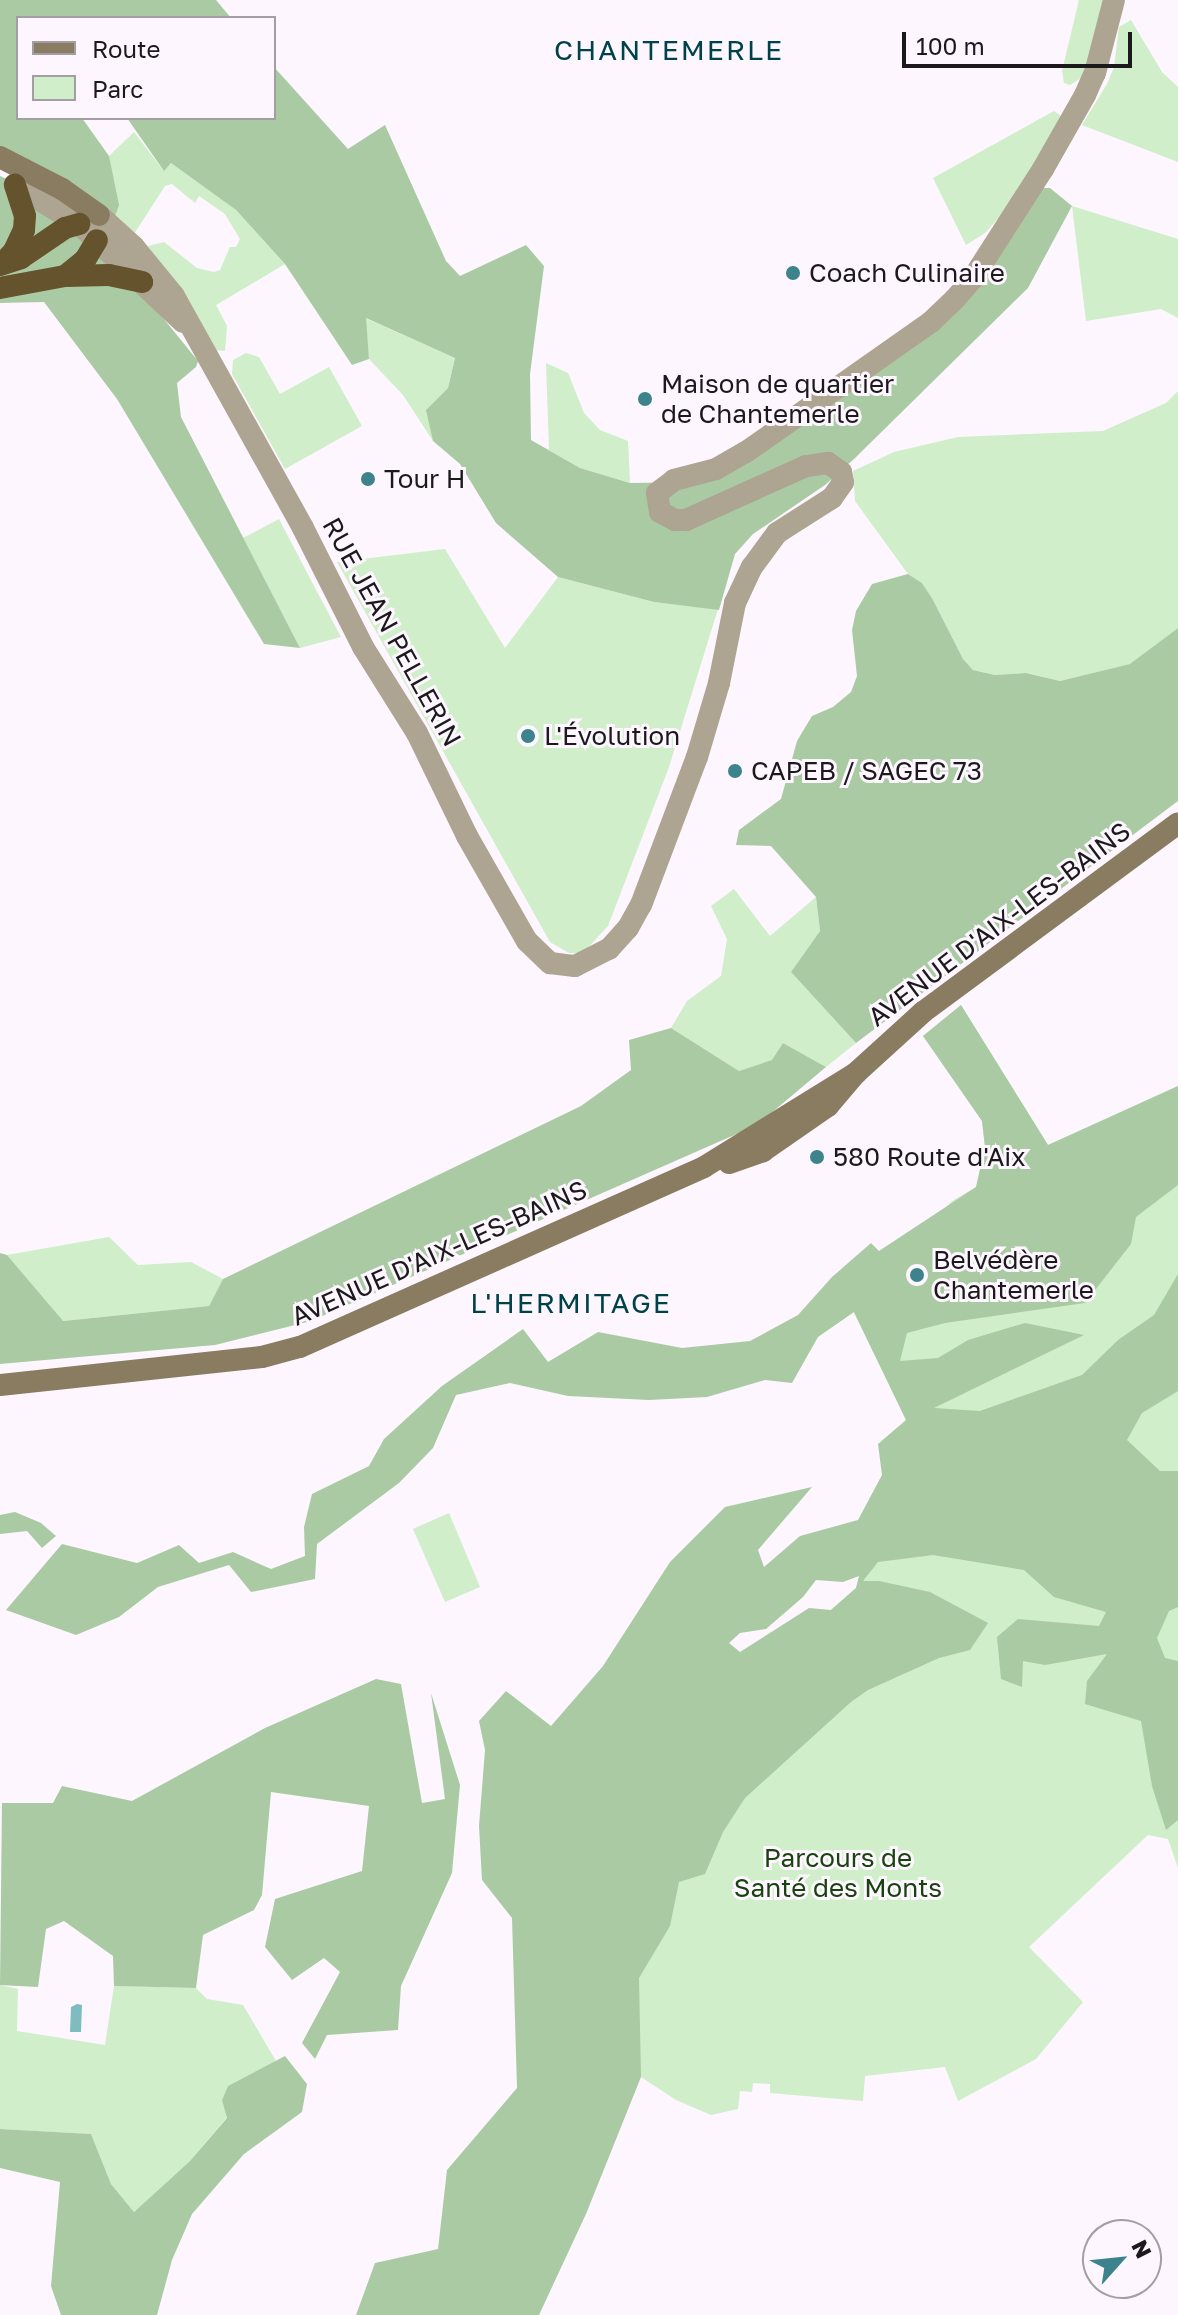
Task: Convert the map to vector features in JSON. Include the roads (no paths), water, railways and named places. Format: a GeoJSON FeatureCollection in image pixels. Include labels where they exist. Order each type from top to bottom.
{"type":"FeatureCollection","features":[{"type":"Feature","properties":{"kind":"highway"},"geometry":{"type":"LineString","coordinates":[[0,265],[14,251],[24,230],[25,216],[8,182]]}},
{"type":"Feature","properties":{"kind":"highway"},"geometry":{"type":"LineString","coordinates":[[0,265],[21,258],[65,228],[89,219]]}},
{"type":"Feature","properties":{"kind":"highway"},"geometry":{"type":"LineString","coordinates":[[65,276],[85,260],[97,240]]}},
{"type":"Feature","properties":{"kind":"highway"},"geometry":{"type":"LineString","coordinates":[[0,288],[65,276],[109,275],[142,282]]}},
{"type":"Feature","properties":{"kind":"main road","name":"RUE JEAN PELLERIN"},"geometry":{"type":"LineString","coordinates":[[0,157],[62,189],[89,219]]}},
{"type":"Feature","properties":{"kind":"main road","name":"AVENUE D'AIX-LES-BAINS"},"geometry":{"type":"LineString","coordinates":[[0,1385],[262,1357],[300,1347],[704,1167],[856,1073],[923,1012],[1178,823]]}},
{"type":"Feature","properties":{"kind":"street","name":"RUE JEAN PELLERIN"},"geometry":{"type":"LineString","coordinates":[[8,182],[89,219],[134,247],[161,278],[290,504],[363,647],[417,733],[467,836],[527,941],[550,963],[568,967],[595,959],[609,949],[635,917],[697,757],[719,683],[735,603],[742,588],[777,533],[840,490],[843,482],[837,467],[828,463],[806,466],[686,520],[675,520],[660,512],[657,493],[674,480],[716,469],[746,452],[931,322],[955,299],[1020,205],[1085,95],[1095,73],[1114,0]]}},
{"type":"Feature","properties":{"kind":"street","name":"RUE JEAN PELLERIN"},"geometry":{"type":"LineString","coordinates":[[89,219],[97,240],[187,325]]}},
{"type":"Feature","properties":{"kind":"water"},"geometry":{"type":"Polygon","coordinates":[[[82,2005],[81,2032],[70,2032],[71,2007],[82,2005]]]}},
{"type":"Feature","properties":{"kind":"place","name":"Coach Culinaire"},"geometry":{"type":"Point","coordinates":[793,273]}},
{"type":"Feature","properties":{"kind":"place","name":"Maison de quartier de Chantemerle"},"geometry":{"type":"Point","coordinates":[645,399]}},
{"type":"Feature","properties":{"kind":"place","name":"Tour H"},"geometry":{"type":"Point","coordinates":[368,479]}},
{"type":"Feature","properties":{"kind":"place","name":"L'Évolution"},"geometry":{"type":"Point","coordinates":[528,736]}},
{"type":"Feature","properties":{"kind":"place","name":"CAPEB / SAGEC 73"},"geometry":{"type":"Point","coordinates":[735,771]}},
{"type":"Feature","properties":{"kind":"place","name":"580 Route d'Aix"},"geometry":{"type":"Point","coordinates":[817,1157]}},
{"type":"Feature","properties":{"kind":"place","name":"Belvédère Chantemerle"},"geometry":{"type":"Point","coordinates":[917,1275]}},
{"type":"Feature","properties":{"kind":"district","name":"CHANTEMERLE"},"geometry":{"type":"Point","coordinates":[669,50]}},
{"type":"Feature","properties":{"kind":"district","name":"L'HERMITAGE"},"geometry":{"type":"Point","coordinates":[571,1303]}},
{"type":"Feature","properties":{"kind":"park label","name":"Parcours de Santé des Monts"},"geometry":{"type":"Point","coordinates":[838,1873]}}]}
